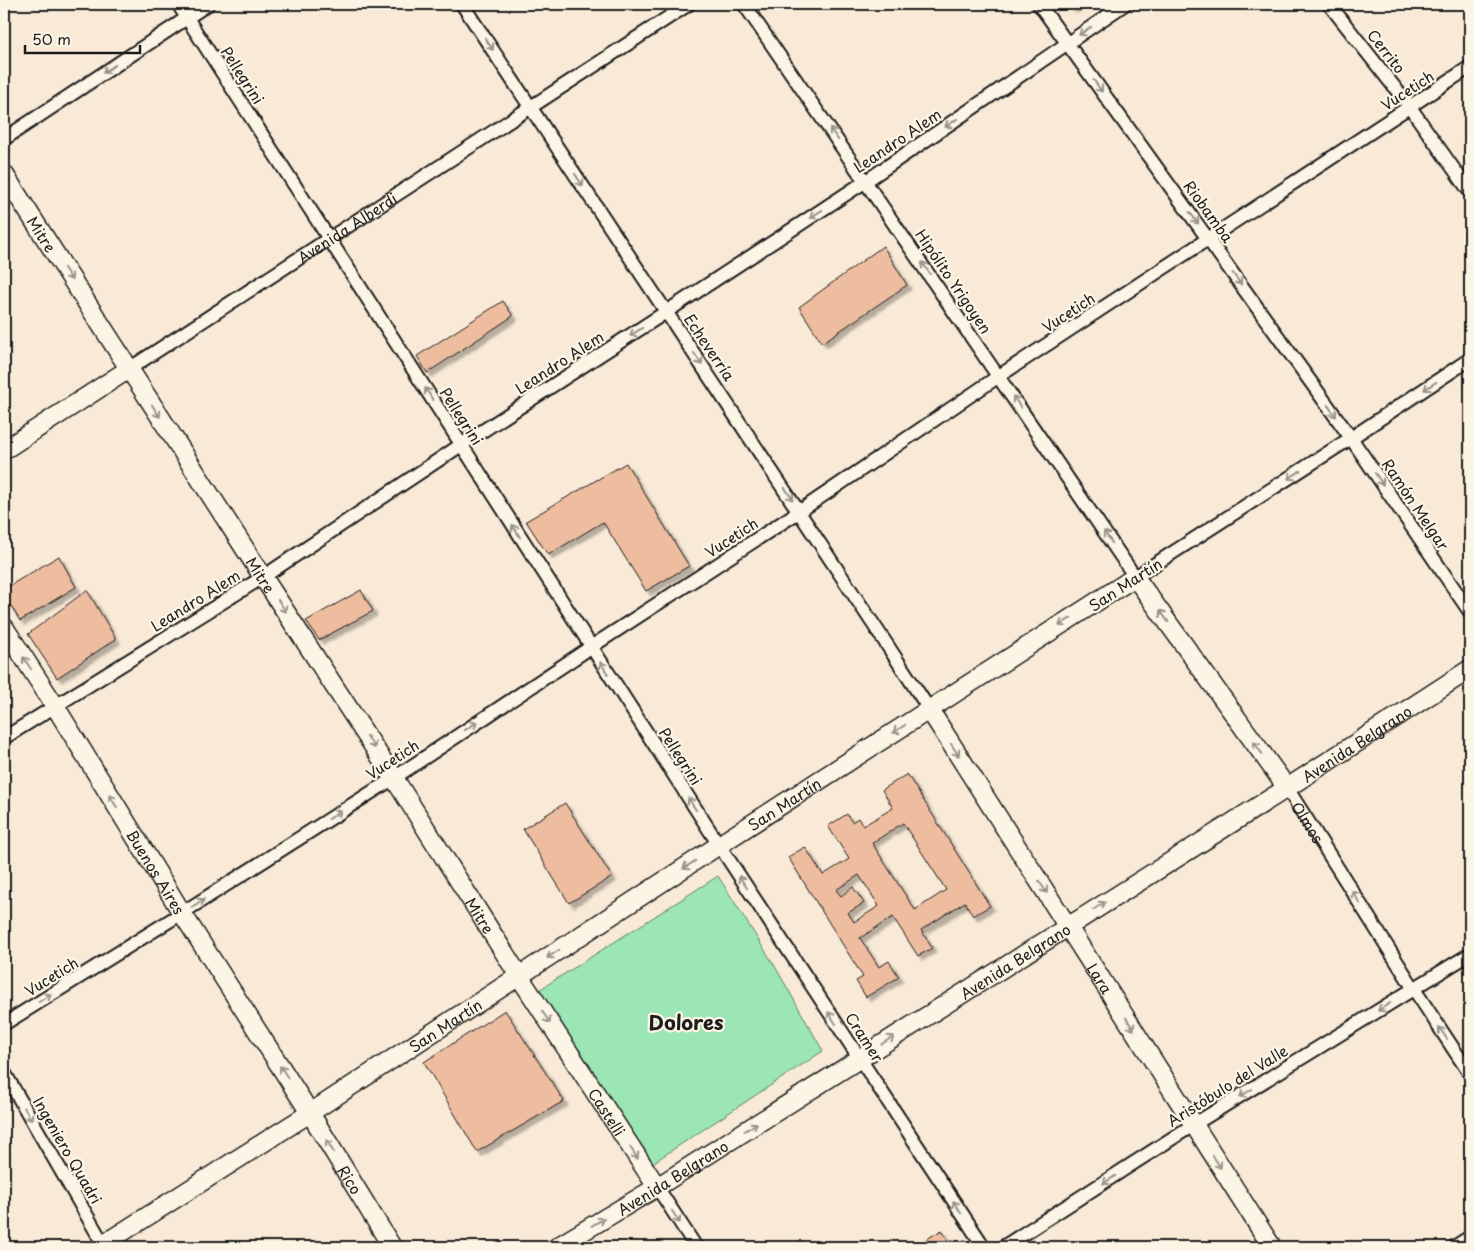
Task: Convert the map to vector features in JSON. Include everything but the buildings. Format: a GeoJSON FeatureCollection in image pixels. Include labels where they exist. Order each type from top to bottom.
{"type":"FeatureCollection","features":[{"type":"Feature","properties":{"kind":"main road","name":"Mitre"},"geometry":{"type":"LineString","coordinates":[[4,174],[394,778],[519,976]]}},
{"type":"Feature","properties":{"kind":"main road","name":"Avenida Alberdi"},"geometry":{"type":"LineString","coordinates":[[4,450],[129,369]]}},
{"type":"Feature","properties":{"kind":"main road","name":"San Martín"},"geometry":{"type":"LineString","coordinates":[[103,1246],[719,845],[1136,577]]}},
{"type":"Feature","properties":{"kind":"main road","name":"Olmos"},"geometry":{"type":"LineString","coordinates":[[1136,577],[1287,788]]}},
{"type":"Feature","properties":{"kind":"main road","name":"Buenos Aires"},"geometry":{"type":"LineString","coordinates":[[4,627],[55,706],[182,914],[310,1113]]}},
{"type":"Feature","properties":{"kind":"main road","name":"Avenida Belgrano"},"geometry":{"type":"LineString","coordinates":[[557,1247],[656,1187],[1287,788],[1470,669]]}},
{"type":"Feature","properties":{"kind":"main road","name":"Lara"},"geometry":{"type":"LineString","coordinates":[[929,709],[1272,1247]]}},
{"type":"Feature","properties":{"kind":"main road","name":"Castelli"},"geometry":{"type":"LineString","coordinates":[[519,976],[656,1187]]}},
{"type":"Feature","properties":{"kind":"main road","name":"Rico"},"geometry":{"type":"LineString","coordinates":[[310,1113],[392,1247]]}},
{"type":"Feature","properties":{"kind":"street","name":"Pellegrini"},"geometry":{"type":"LineString","coordinates":[[178,4],[719,845]]}},
{"type":"Feature","properties":{"kind":"street"},"geometry":{"type":"LineString","coordinates":[[4,139],[208,4]]}},
{"type":"Feature","properties":{"kind":"street","name":"Echeverría"},"geometry":{"type":"LineString","coordinates":[[462,4],[800,511],[929,709]]}},
{"type":"Feature","properties":{"kind":"street","name":"Avenida Alberdi"},"geometry":{"type":"LineString","coordinates":[[129,369],[689,4]]}},
{"type":"Feature","properties":{"kind":"street","name":"Hipólito Yrigoyen"},"geometry":{"type":"LineString","coordinates":[[744,4],[1136,577]]}},
{"type":"Feature","properties":{"kind":"street","name":"Riobamba"},"geometry":{"type":"LineString","coordinates":[[1039,4],[1351,438]]}},
{"type":"Feature","properties":{"kind":"street","name":"Leandro Alem"},"geometry":{"type":"LineString","coordinates":[[4,738],[263,577],[461,444],[866,180],[1125,4]]}},
{"type":"Feature","properties":{"kind":"street","name":"Cerrito"},"geometry":{"type":"LineString","coordinates":[[1330,4],[1410,107],[1470,192]]}},
{"type":"Feature","properties":{"kind":"street","name":"Vucetich"},"geometry":{"type":"LineString","coordinates":[[4,1024],[182,914],[394,778],[800,511],[999,376],[1470,67]]}},
{"type":"Feature","properties":{"kind":"street","name":"San Martín"},"geometry":{"type":"LineString","coordinates":[[1136,577],[1470,359]]}},
{"type":"Feature","properties":{"kind":"street","name":"Ramón Melgar"},"geometry":{"type":"LineString","coordinates":[[1351,438],[1470,612]]}},
{"type":"Feature","properties":{"kind":"street","name":"Olmos"},"geometry":{"type":"LineString","coordinates":[[1287,788],[1470,1074]]}},
{"type":"Feature","properties":{"kind":"street","name":"Cramer"},"geometry":{"type":"LineString","coordinates":[[719,845],[984,1247]]}},
{"type":"Feature","properties":{"kind":"street","name":"Aristóbulo del Valle"},"geometry":{"type":"LineString","coordinates":[[1003,1247],[1193,1125],[1470,954]]}},
{"type":"Feature","properties":{"kind":"street","name":"Ingeniero Quadri"},"geometry":{"type":"LineString","coordinates":[[4,1072],[103,1246]]}},
{"type":"Feature","properties":{"kind":"street","name":"Castelli"},"geometry":{"type":"LineString","coordinates":[[656,1187],[696,1247]]}},
{"type":"Feature","properties":{"kind":"street"},"geometry":{"type":"LineString","coordinates":[[1454,1247],[1470,1237]]}},
{"type":"Feature","properties":{"kind":"green space"},"geometry":{"type":"Polygon","coordinates":[[[718,876],[776,968],[823,1051],[651,1164],[539,990],[718,876]]]}},
{"type":"Feature","properties":{"kind":"district","name":"Dolores"},"geometry":{"type":"Point","coordinates":[686,1022]}}]}
